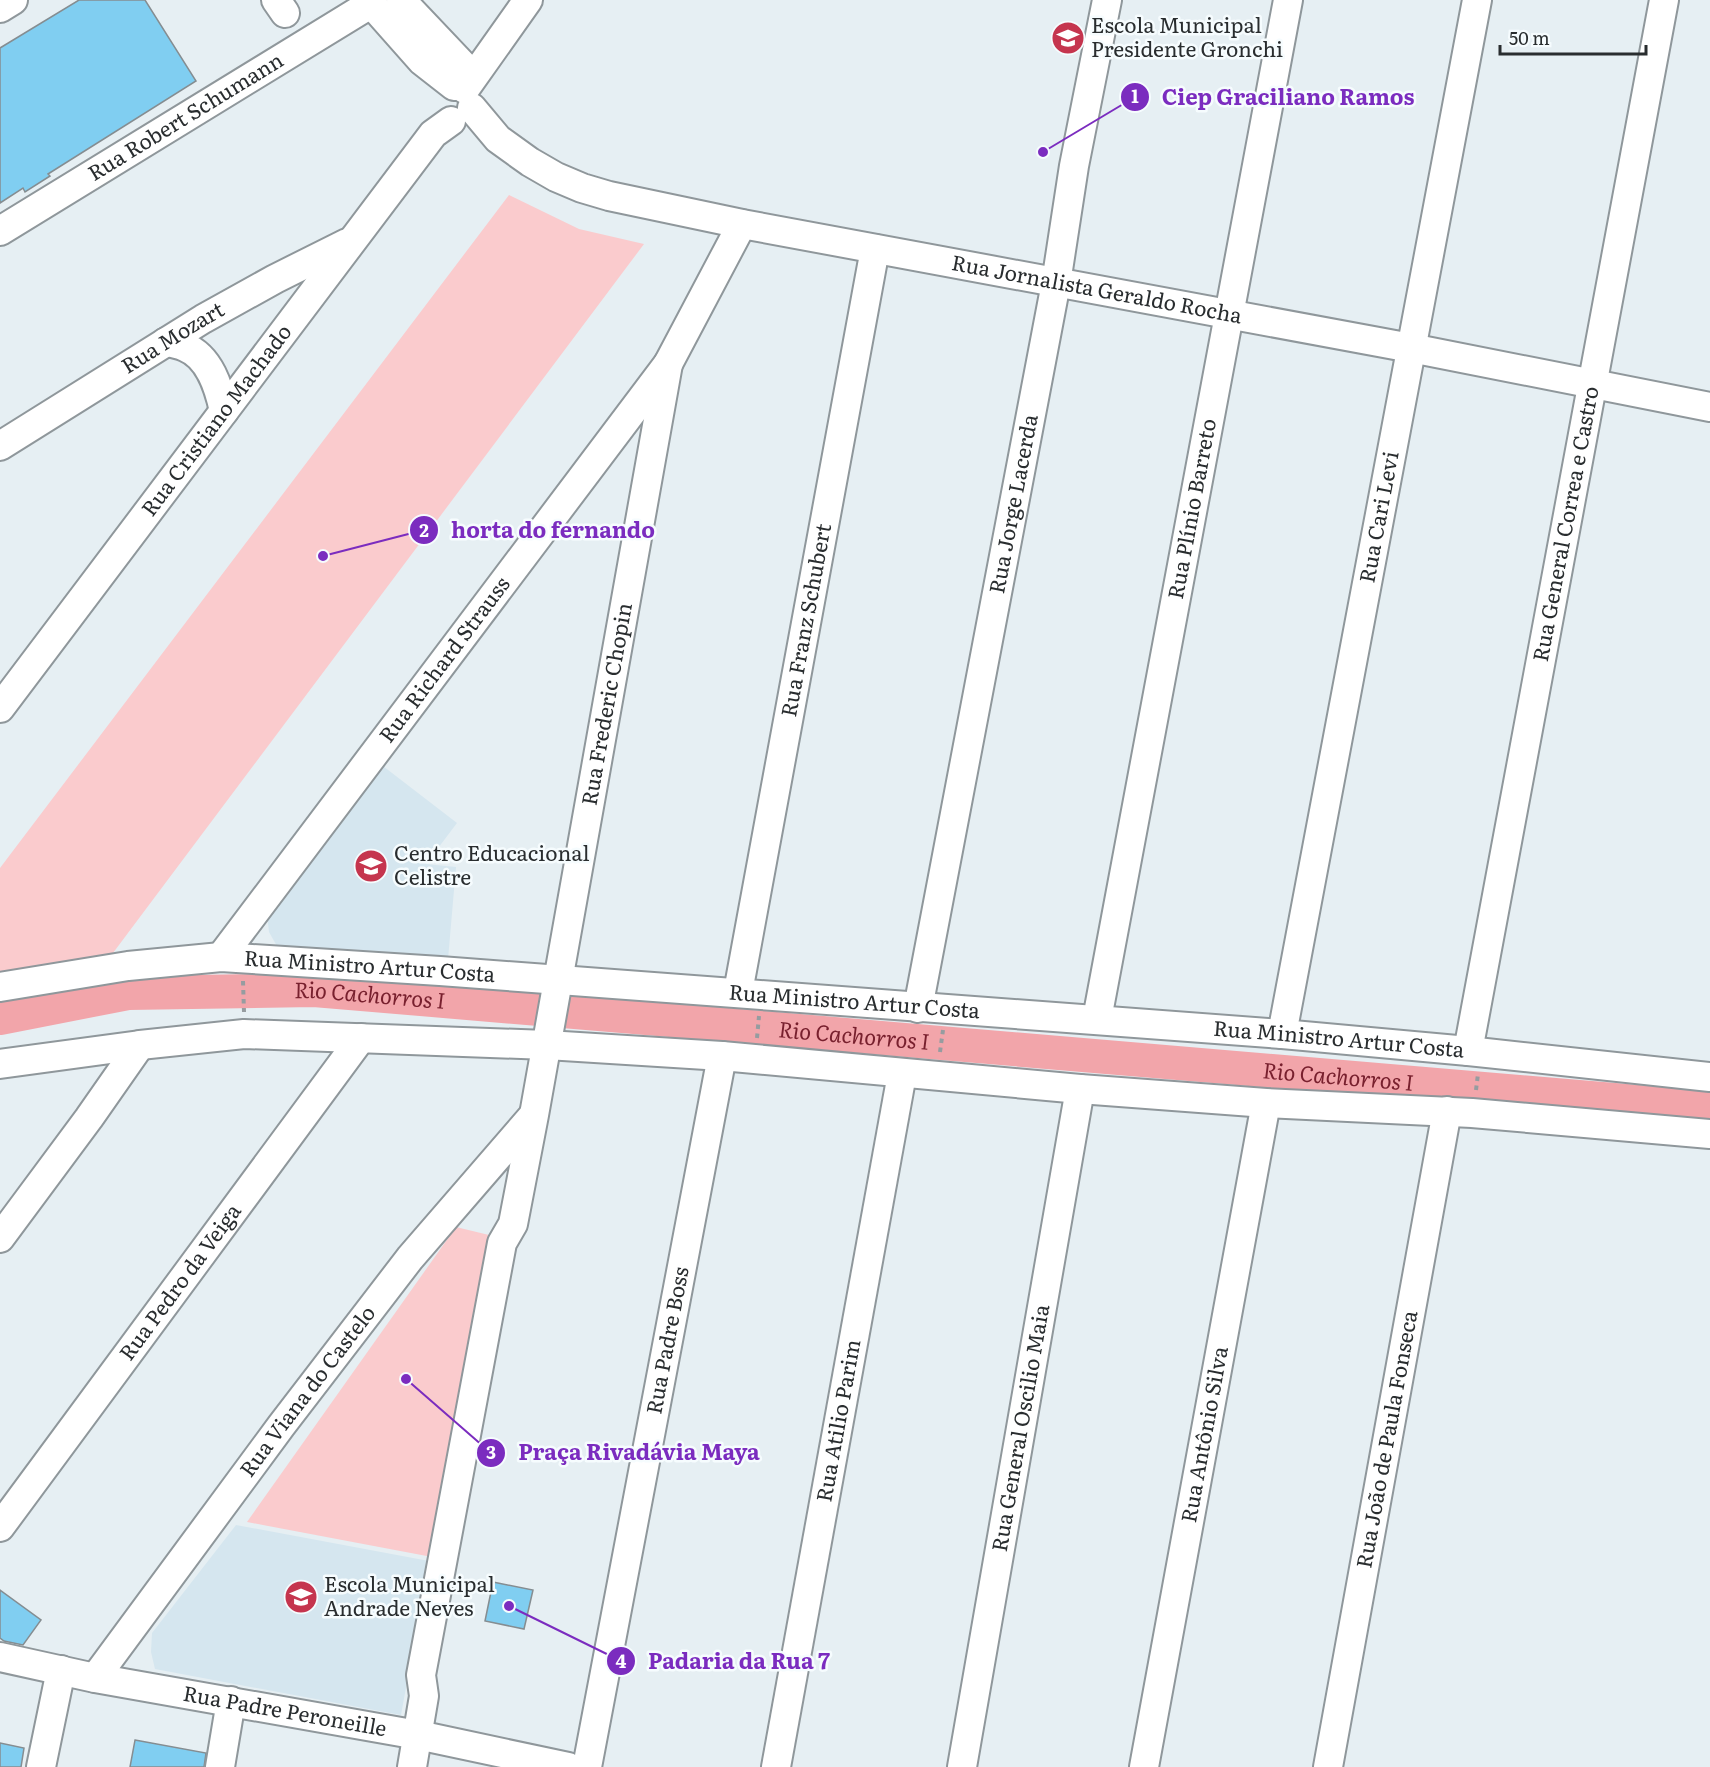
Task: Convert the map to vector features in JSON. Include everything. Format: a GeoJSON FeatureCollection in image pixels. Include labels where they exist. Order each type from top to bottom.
{"type":"FeatureCollection","features":[{"type":"Feature","properties":{"kind":"street"},"geometry":{"type":"LineString","coordinates":[[0,8],[13,0]]}},
{"type":"Feature","properties":{"kind":"street","name":"Rua Jornalista Geraldo Rocha"},"geometry":{"type":"LineString","coordinates":[[401,0],[454,105]]}},
{"type":"Feature","properties":{"kind":"street","name":"Rua Cristiano Machado"},"geometry":{"type":"LineString","coordinates":[[0,708],[454,105],[528,0]]}},
{"type":"Feature","properties":{"kind":"street","name":"Rua Jorge Lacerda"},"geometry":{"type":"LineString","coordinates":[[918,1008],[1056,283],[1074,166],[1107,0]]}},
{"type":"Feature","properties":{"kind":"street","name":"Rua Plínio Barreto"},"geometry":{"type":"LineString","coordinates":[[1097,1019],[1288,0]]}},
{"type":"Feature","properties":{"kind":"street","name":"Rua Cari Levi"},"geometry":{"type":"LineString","coordinates":[[1282,1034],[1477,0]]}},
{"type":"Feature","properties":{"kind":"street","name":"Rua General Correa e Castro"},"geometry":{"type":"LineString","coordinates":[[1474,1058],[1592,383],[1664,0]]}},
{"type":"Feature","properties":{"kind":"street","name":"Rua Jornalista Geraldo Rocha"},"geometry":{"type":"LineString","coordinates":[[370,2],[422,61],[454,105],[530,162],[582,188],[609,196],[742,224],[1710,406]]}},
{"type":"Feature","properties":{"kind":"street","name":"Rua Robert Schumann"},"geometry":{"type":"LineString","coordinates":[[0,231],[370,2]]}},
{"type":"Feature","properties":{"kind":"street","name":"Rua Richard Strauss"},"geometry":{"type":"LineString","coordinates":[[221,957],[668,364],[742,224]]}},
{"type":"Feature","properties":{"kind":"street","name":"Rua Mozart"},"geometry":{"type":"LineString","coordinates":[[0,446],[203,319],[352,240]]}},
{"type":"Feature","properties":{"kind":"street","name":"Rua Franz Schubert"},"geometry":{"type":"LineString","coordinates":[[749,1000],[875,249]]}},
{"type":"Feature","properties":{"kind":"street"},"geometry":{"type":"LineString","coordinates":[[166,342],[187,347],[202,359],[220,392],[224,411]]}},
{"type":"Feature","properties":{"kind":"street","name":"Rua Frederic Chopin"},"geometry":{"type":"LineString","coordinates":[[412,1767],[424,1696],[421,1675],[499,1255],[502,1243],[513,1224],[534,1115],[668,364]]}},
{"type":"Feature","properties":{"kind":"street"},"geometry":{"type":"LineString","coordinates":[[257,909],[261,938],[268,951],[279,960]]}},
{"type":"Feature","properties":{"kind":"street","name":"Rua Ministro Artur Costa"},"geometry":{"type":"LineString","coordinates":[[0,987],[128,966],[221,957],[279,960],[429,970],[557,988],[1097,1019],[1282,1034],[1474,1058],[1710,1077]]}},
{"type":"Feature","properties":{"kind":"street"},"geometry":{"type":"LineString","coordinates":[[0,1065],[140,1045],[244,1034],[361,1038],[548,1036],[902,1074],[1266,1103],[1447,1111],[1710,1134]]}},
{"type":"Feature","properties":{"kind":"street","name":"Rua Pedro da Veiga"},"geometry":{"type":"LineString","coordinates":[[0,1527],[361,1038]]}},
{"type":"Feature","properties":{"kind":"street"},"geometry":{"type":"LineString","coordinates":[[0,1238],[140,1045]]}},
{"type":"Feature","properties":{"kind":"street","name":"Rua Padre Boss"},"geometry":{"type":"LineString","coordinates":[[587,1767],[722,1056]]}},
{"type":"Feature","properties":{"kind":"street","name":"Rua Atilio Parim"},"geometry":{"type":"LineString","coordinates":[[776,1767],[902,1074]]}},
{"type":"Feature","properties":{"kind":"street","name":"Rua General Oscilio Maia"},"geometry":{"type":"LineString","coordinates":[[962,1767],[1080,1089]]}},
{"type":"Feature","properties":{"kind":"street","name":"Rua Antônio Silva"},"geometry":{"type":"LineString","coordinates":[[1144,1767],[1266,1103]]}},
{"type":"Feature","properties":{"kind":"street","name":"Rua João de Paula Fonseca"},"geometry":{"type":"LineString","coordinates":[[1328,1767],[1447,1111]]}},
{"type":"Feature","properties":{"kind":"street","name":"Rua Viana do Castelo"},"geometry":{"type":"LineString","coordinates":[[95,1678],[281,1426],[410,1258],[534,1115]]}},
{"type":"Feature","properties":{"kind":"street","name":"Rua Padre Peroneille"},"geometry":{"type":"LineString","coordinates":[[0,1657],[95,1678],[418,1735],[568,1767]]}},
{"type":"Feature","properties":{"kind":"street"},"geometry":{"type":"LineString","coordinates":[[41,1767],[61,1670]]}},
{"type":"Feature","properties":{"kind":"street"},"geometry":{"type":"LineString","coordinates":[[220,1767],[231,1701]]}},
{"type":"Feature","properties":{"kind":"path"},"geometry":{"type":"LineString","coordinates":[[243,979],[244,1018]]}},
{"type":"Feature","properties":{"kind":"path"},"geometry":{"type":"LineString","coordinates":[[749,1000],[756,1046]]}},
{"type":"Feature","properties":{"kind":"path"},"geometry":{"type":"LineString","coordinates":[[939,1060],[944,1023]]}},
{"type":"Feature","properties":{"kind":"path"},"geometry":{"type":"LineString","coordinates":[[1474,1058],[1474,1100]]}},
{"type":"Feature","properties":{"kind":"shaded area"},"geometry":{"type":"Polygon","coordinates":[[[509,195],[579,229],[644,244],[107,961],[0,980],[0,868],[509,195]]]}},
{"type":"Feature","properties":{"kind":"shaded area","name":"Centro Educacional Celistre"},"geometry":{"type":"Polygon","coordinates":[[[379,763],[457,823],[426,864],[456,867],[447,971],[278,948],[269,932],[267,914],[379,763]]]}},
{"type":"Feature","properties":{"kind":"shaded area"},"geometry":{"type":"Polygon","coordinates":[[[456,1227],[489,1235],[432,1557],[247,1522],[456,1227]]]}},
{"type":"Feature","properties":{"kind":"shaded area","name":"Escola Municipal Andrade Neves"},"geometry":{"type":"Polygon","coordinates":[[[236,1525],[429,1561],[401,1715],[155,1669],[151,1652],[152,1633],[236,1525]]]}},
{"type":"Feature","properties":{"kind":"building"},"geometry":{"type":"Polygon","coordinates":[[[79,0],[145,0],[196,81],[48,174],[50,176],[25,192],[23,188],[0,203],[0,48],[79,0]]]}},
{"type":"Feature","properties":{"kind":"building"},"geometry":{"type":"Polygon","coordinates":[[[493,1582],[533,1590],[524,1629],[485,1621],[493,1582]]]}},
{"type":"Feature","properties":{"kind":"building"},"geometry":{"type":"Polygon","coordinates":[[[0,1590],[41,1620],[23,1645],[0,1638],[0,1590]]]}},
{"type":"Feature","properties":{"kind":"building"},"geometry":{"type":"Polygon","coordinates":[[[135,1740],[206,1753],[204,1767],[130,1767],[135,1740]]]}},
{"type":"Feature","properties":{"kind":"building"},"geometry":{"type":"Polygon","coordinates":[[[0,1743],[24,1748],[21,1767],[0,1767],[0,1743]]]}},
{"type":"Feature","properties":{"kind":"waterway","name":"Rio Cachorros I"},"geometry":{"type":"LineString","coordinates":[[0,1018],[128,993],[314,990],[1710,1108]]}},
{"type":"Feature","properties":{"kind":"place","name":"Escola Municipal Presidente Gronchi"},"geometry":{"type":"Point","coordinates":[1068,38]}},
{"type":"Feature","properties":{"kind":"place","name":"Ciep Graciliano Ramos"},"geometry":{"type":"Point","coordinates":[1043,152]}},
{"type":"Feature","properties":{"kind":"place","name":"horta do fernando"},"geometry":{"type":"Point","coordinates":[323,556]}},
{"type":"Feature","properties":{"kind":"place","name":"Centro Educacional Celistre"},"geometry":{"type":"Point","coordinates":[371,866]}},
{"type":"Feature","properties":{"kind":"place","name":"Praça Rivadávia Maya"},"geometry":{"type":"Point","coordinates":[406,1379]}},
{"type":"Feature","properties":{"kind":"place","name":"Escola Municipal Andrade Neves"},"geometry":{"type":"Point","coordinates":[301,1597]}},
{"type":"Feature","properties":{"kind":"place","name":"Padaria da Rua 7"},"geometry":{"type":"Point","coordinates":[509,1606]}}]}
